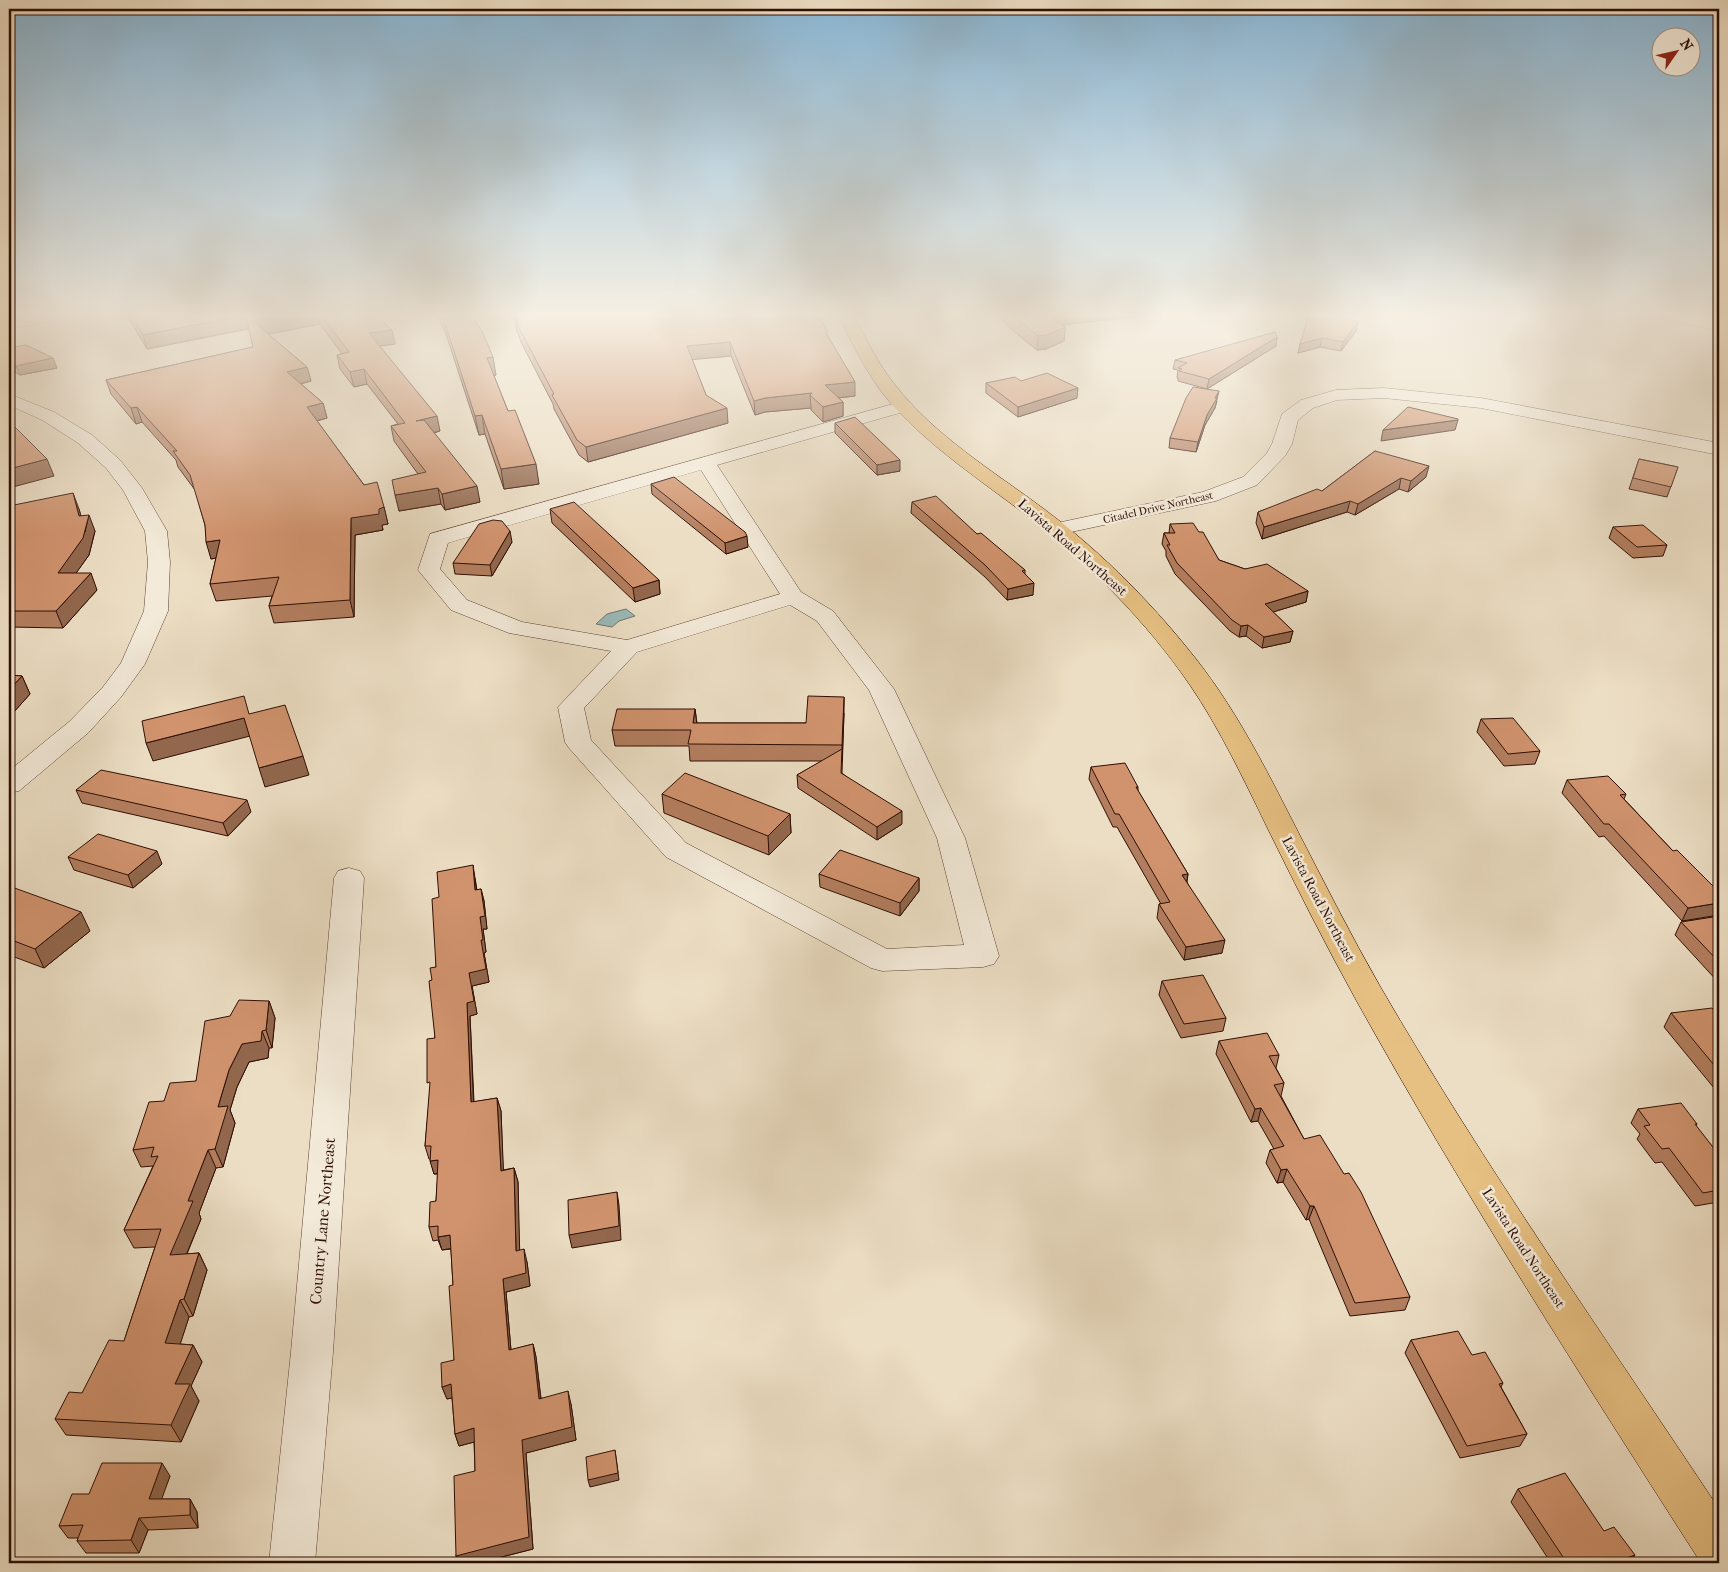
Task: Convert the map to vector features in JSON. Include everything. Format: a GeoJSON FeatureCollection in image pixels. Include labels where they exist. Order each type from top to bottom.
{"type":"FeatureCollection","features":[{"type":"Feature","properties":{"kind":"main road","name":"Lavista Road Northeast"},"geometry":{"type":"LineString","coordinates":[[888,387],[904,406],[945,443],[1057,529],[1104,570],[1153,622],[1202,684],[1246,757],[1319,903],[1421,1084],[1485,1188],[1719,1550]]}},
{"type":"Feature","properties":{"kind":"street","name":"Citadel Drive Northeast"},"geometry":{"type":"LineString","coordinates":[[1057,529],[1209,497],[1250,482],[1275,456],[1282,444],[1290,418],[1307,404],[1336,395],[1384,394],[1481,403],[1719,449]]}},
{"type":"Feature","properties":{"kind":"street"},"geometry":{"type":"LineString","coordinates":[[9,399],[48,416],[85,439],[114,464],[132,488],[156,531],[159,551],[156,611],[133,664],[112,692],[79,728],[9,785]]}},
{"type":"Feature","properties":{"kind":"street"},"geometry":{"type":"LineString","coordinates":[[793,597],[628,647],[517,628],[459,605],[429,570],[438,538],[904,406]]}},
{"type":"Feature","properties":{"kind":"street"},"geometry":{"type":"LineString","coordinates":[[628,647],[571,707],[578,742],[676,850],[882,960],[984,956],[951,838],[881,689],[825,616],[793,597],[706,463]]}},
{"type":"Feature","properties":{"kind":"street","name":"Country Lane Northeast"},"geometry":{"type":"LineString","coordinates":[[292,1563],[312,1352],[349,878]]}},
{"type":"Feature","properties":{"kind":"water"},"geometry":{"type":"Polygon","coordinates":[[[626,609],[635,616],[619,621],[612,627],[596,624],[607,614],[626,609]]]}},
{"type":"Feature","properties":{"kind":"building"},"geometry":{"type":"Polygon","coordinates":[[[113,387],[305,387],[323,403],[307,407],[364,485],[377,482],[384,507],[379,509],[379,514],[351,518],[350,600],[269,606],[279,577],[210,584],[220,540],[206,542],[205,525],[190,475],[173,451],[177,451],[137,407],[131,408],[113,387]]]}},
{"type":"Feature","properties":{"kind":"building"},"geometry":{"type":"Polygon","coordinates":[[[378,387],[414,387],[437,416],[416,421],[424,420],[477,486],[442,494],[438,488],[395,495],[392,480],[426,472],[391,426],[405,423],[378,387]]]}},
{"type":"Feature","properties":{"kind":"building"},"geometry":{"type":"Polygon","coordinates":[[[466,387],[499,387],[508,411],[515,410],[536,464],[501,469],[482,415],[475,416],[466,387]]]}},
{"type":"Feature","properties":{"kind":"building"},"geometry":{"type":"Polygon","coordinates":[[[550,387],[703,387],[706,395],[727,408],[586,447],[577,440],[552,395],[554,394],[550,387]]]}},
{"type":"Feature","properties":{"kind":"building"},"geometry":{"type":"Polygon","coordinates":[[[748,387],[827,387],[843,402],[823,407],[810,395],[812,393],[754,401],[748,387]]]}},
{"type":"Feature","properties":{"kind":"building"},"geometry":{"type":"Polygon","coordinates":[[[992,387],[1078,388],[1018,407],[992,387]]]}},
{"type":"Feature","properties":{"kind":"building"},"geometry":{"type":"Polygon","coordinates":[[[1193,387],[1219,391],[1207,415],[1198,442],[1170,438],[1186,398],[1193,387]]]}},
{"type":"Feature","properties":{"kind":"building"},"geometry":{"type":"Polygon","coordinates":[[[1408,407],[1458,419],[1458,420],[1383,430],[1408,407]]]}},
{"type":"Feature","properties":{"kind":"building"},"geometry":{"type":"Polygon","coordinates":[[[855,417],[900,460],[877,465],[835,423],[855,417]]]}},
{"type":"Feature","properties":{"kind":"building"},"geometry":{"type":"Polygon","coordinates":[[[9,423],[14,426],[47,459],[9,469],[9,423]]]}},
{"type":"Feature","properties":{"kind":"building"},"geometry":{"type":"Polygon","coordinates":[[[1375,451],[1429,466],[1411,481],[1401,478],[1358,504],[1350,501],[1264,527],[1258,512],[1317,489],[1322,491],[1375,451]]]}},
{"type":"Feature","properties":{"kind":"building"},"geometry":{"type":"Polygon","coordinates":[[[1639,459],[1678,467],[1671,487],[1633,478],[1639,459]]]}},
{"type":"Feature","properties":{"kind":"building"},"geometry":{"type":"Polygon","coordinates":[[[674,477],[745,532],[747,536],[725,543],[651,484],[674,477]]]}},
{"type":"Feature","properties":{"kind":"building"},"geometry":{"type":"Polygon","coordinates":[[[73,493],[79,516],[89,515],[83,538],[58,573],[91,573],[56,611],[9,611],[9,506],[73,493]]]}},
{"type":"Feature","properties":{"kind":"building"},"geometry":{"type":"Polygon","coordinates":[[[936,496],[977,534],[981,533],[1025,570],[1022,571],[1034,583],[1008,589],[985,565],[912,502],[936,496]]]}},
{"type":"Feature","properties":{"kind":"building"},"geometry":{"type":"Polygon","coordinates":[[[574,502],[659,580],[633,588],[550,509],[574,502]]]}},
{"type":"Feature","properties":{"kind":"building"},"geometry":{"type":"Polygon","coordinates":[[[493,520],[502,521],[510,531],[490,565],[453,563],[479,524],[493,520]]]}},
{"type":"Feature","properties":{"kind":"building"},"geometry":{"type":"Polygon","coordinates":[[[1193,523],[1199,532],[1203,532],[1219,560],[1245,569],[1267,564],[1308,591],[1265,604],[1293,631],[1264,637],[1248,625],[1241,626],[1232,620],[1177,563],[1167,545],[1170,545],[1164,533],[1175,533],[1170,524],[1193,523]]]}},
{"type":"Feature","properties":{"kind":"building"},"geometry":{"type":"Polygon","coordinates":[[[1643,525],[1667,545],[1637,547],[1613,527],[1643,525]]]}},
{"type":"Feature","properties":{"kind":"building"},"geometry":{"type":"Polygon","coordinates":[[[9,675],[22,676],[9,690],[9,675]]]}},
{"type":"Feature","properties":{"kind":"building"},"geometry":{"type":"Polygon","coordinates":[[[244,696],[249,714],[285,705],[303,756],[259,768],[244,718],[146,743],[142,721],[244,696]]]}},
{"type":"Feature","properties":{"kind":"building"},"geometry":{"type":"Polygon","coordinates":[[[808,696],[844,697],[842,745],[688,744],[691,730],[612,730],[617,709],[695,709],[693,723],[806,723],[808,696]]]}},
{"type":"Feature","properties":{"kind":"building"},"geometry":{"type":"Polygon","coordinates":[[[1513,718],[1540,751],[1508,754],[1481,719],[1513,718]]]}},
{"type":"Feature","properties":{"kind":"building"},"geometry":{"type":"Polygon","coordinates":[[[842,749],[841,773],[902,811],[877,827],[797,775],[842,749]]]}},
{"type":"Feature","properties":{"kind":"building"},"geometry":{"type":"Polygon","coordinates":[[[1125,763],[1138,787],[1136,787],[1188,874],[1182,875],[1225,940],[1186,947],[1159,904],[1170,902],[1119,814],[1115,814],[1091,767],[1125,763]]]}},
{"type":"Feature","properties":{"kind":"building"},"geometry":{"type":"Polygon","coordinates":[[[101,770],[247,800],[223,823],[76,790],[101,770]]]}},
{"type":"Feature","properties":{"kind":"building"},"geometry":{"type":"Polygon","coordinates":[[[685,773],[790,814],[768,836],[662,794],[685,773]]]}},
{"type":"Feature","properties":{"kind":"building"},"geometry":{"type":"Polygon","coordinates":[[[1608,776],[1626,794],[1620,795],[1673,851],[1677,850],[1719,892],[1719,903],[1688,908],[1609,824],[1604,824],[1567,780],[1608,776]]]}},
{"type":"Feature","properties":{"kind":"building"},"geometry":{"type":"Polygon","coordinates":[[[98,834],[157,851],[128,875],[68,857],[98,834]]]}},
{"type":"Feature","properties":{"kind":"building"},"geometry":{"type":"Polygon","coordinates":[[[840,850],[919,878],[900,903],[819,874],[840,850]]]}},
{"type":"Feature","properties":{"kind":"building"},"geometry":{"type":"Polygon","coordinates":[[[473,865],[475,890],[481,889],[485,916],[480,917],[483,940],[481,940],[486,969],[469,973],[474,1001],[467,1003],[471,1102],[497,1098],[501,1171],[514,1168],[516,1251],[524,1249],[526,1273],[503,1279],[509,1350],[533,1344],[539,1399],[568,1391],[572,1427],[522,1440],[529,1537],[456,1556],[454,1476],[475,1471],[474,1428],[455,1434],[451,1384],[442,1387],[441,1363],[454,1360],[449,1286],[453,1285],[450,1235],[438,1237],[438,1226],[429,1227],[430,1202],[436,1201],[438,1160],[430,1161],[431,1146],[425,1146],[430,1082],[427,1083],[427,1039],[435,1038],[429,981],[432,980],[430,968],[436,967],[432,899],[439,897],[437,872],[473,865]]]}},
{"type":"Feature","properties":{"kind":"building"},"geometry":{"type":"Polygon","coordinates":[[[9,886],[81,912],[35,949],[9,939],[9,886]]]}},
{"type":"Feature","properties":{"kind":"building"},"geometry":{"type":"Polygon","coordinates":[[[1719,916],[1719,962],[1681,922],[1719,916]]]}},
{"type":"Feature","properties":{"kind":"building"},"geometry":{"type":"Polygon","coordinates":[[[1203,975],[1226,1018],[1184,1024],[1162,981],[1203,975]]]}},
{"type":"Feature","properties":{"kind":"building"},"geometry":{"type":"Polygon","coordinates":[[[239,1000],[269,1001],[266,1030],[262,1031],[261,1041],[242,1044],[229,1070],[218,1107],[228,1106],[215,1149],[208,1150],[188,1201],[193,1201],[170,1255],[199,1253],[184,1299],[180,1300],[165,1343],[193,1345],[175,1384],[190,1384],[171,1425],[55,1419],[69,1392],[82,1393],[109,1340],[124,1341],[161,1229],[124,1230],[158,1156],[151,1157],[154,1147],[133,1150],[149,1102],[164,1101],[170,1083],[196,1081],[205,1021],[230,1016],[239,1000]]]}},
{"type":"Feature","properties":{"kind":"building"},"geometry":{"type":"Polygon","coordinates":[[[1712,1008],[1719,1016],[1719,1071],[1671,1013],[1712,1008]]]}},
{"type":"Feature","properties":{"kind":"building"},"geometry":{"type":"Polygon","coordinates":[[[1267,1033],[1279,1055],[1269,1056],[1284,1083],[1274,1085],[1304,1139],[1320,1135],[1344,1174],[1349,1173],[1361,1192],[1410,1297],[1355,1303],[1314,1206],[1310,1206],[1287,1169],[1281,1170],[1270,1150],[1284,1146],[1261,1108],[1255,1109],[1219,1041],[1267,1033]]]}},
{"type":"Feature","properties":{"kind":"building"},"geometry":{"type":"Polygon","coordinates":[[[1681,1103],[1719,1155],[1719,1162],[1713,1162],[1719,1170],[1719,1190],[1703,1193],[1669,1148],[1662,1149],[1644,1126],[1650,1125],[1638,1109],[1681,1103]]]}},
{"type":"Feature","properties":{"kind":"building"},"geometry":{"type":"Polygon","coordinates":[[[617,1192],[619,1226],[569,1235],[568,1200],[617,1192]]]}},
{"type":"Feature","properties":{"kind":"building"},"geometry":{"type":"Polygon","coordinates":[[[1458,1331],[1472,1355],[1485,1352],[1503,1383],[1499,1384],[1527,1434],[1467,1446],[1411,1340],[1458,1331]]]}},
{"type":"Feature","properties":{"kind":"building"},"geometry":{"type":"Polygon","coordinates":[[[615,1450],[618,1473],[588,1480],[586,1457],[615,1450]]]}},
{"type":"Feature","properties":{"kind":"building"},"geometry":{"type":"Polygon","coordinates":[[[102,1463],[162,1463],[149,1499],[190,1499],[190,1515],[139,1518],[131,1540],[77,1541],[83,1525],[59,1526],[72,1494],[89,1494],[102,1463]]]}},
{"type":"Feature","properties":{"kind":"building"},"geometry":{"type":"Polygon","coordinates":[[[1565,1473],[1604,1531],[1614,1527],[1635,1555],[1612,1563],[1567,1563],[1518,1489],[1565,1473]]]}},
{"type":"Feature","properties":{"kind":"building"},"geometry":{"type":"Polygon","coordinates":[[[802,1558],[803,1563],[786,1563],[802,1558]]]}}]}
